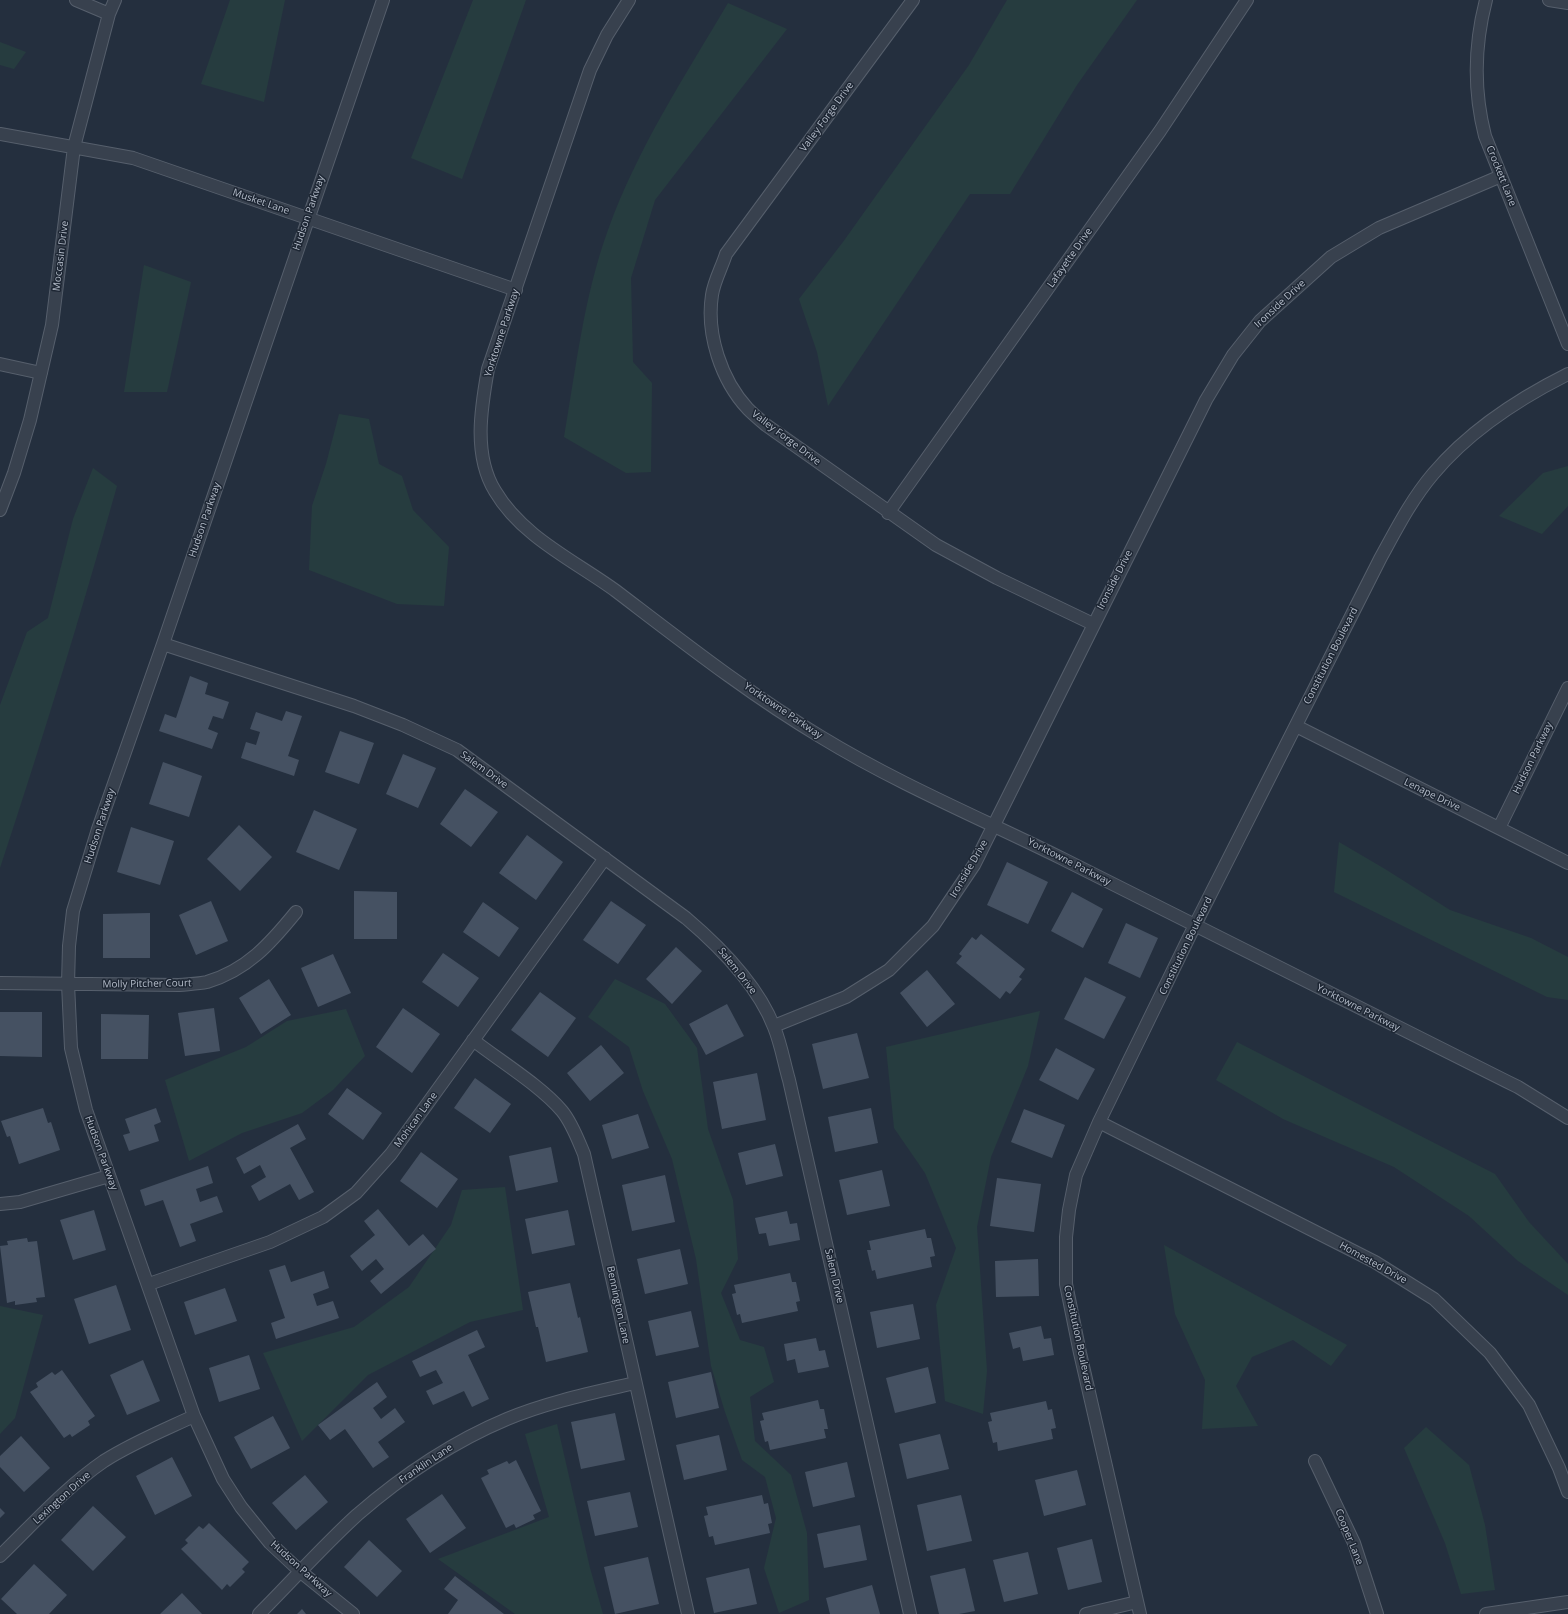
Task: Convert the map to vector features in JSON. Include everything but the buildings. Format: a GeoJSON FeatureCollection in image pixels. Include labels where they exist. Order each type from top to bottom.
{"type":"FeatureCollection","features":[{"type":"Feature","properties":{"kind":"street"},"geometry":{"type":"LineString","coordinates":[[76,0],[109,14]]}},
{"type":"Feature","properties":{"kind":"street","name":"Moccasin Drive"},"geometry":{"type":"LineString","coordinates":[[0,510],[17,465],[30,420],[52,325],[74,148],[109,14],[115,0]]}},
{"type":"Feature","properties":{"kind":"street","name":"Hudson Parkway"},"geometry":{"type":"LineString","coordinates":[[353,1614],[301,1572],[270,1542],[241,1507],[223,1479],[194,1416],[149,1284],[86,1110],[71,1048],[68,984],[69,946],[73,911],[98,829],[163,644],[307,218],[383,0]]}},
{"type":"Feature","properties":{"kind":"street","name":"Yorktowne Parkway"},"geometry":{"type":"LineString","coordinates":[[629,0],[607,35],[590,70],[488,369],[480,413],[480,435],[487,475],[494,491],[512,516],[539,538],[596,576],[720,669],[820,736],[885,773],[994,824],[1518,1087],[1568,1118]]}},
{"type":"Feature","properties":{"kind":"street","name":"Valley Forge Drive"},"geometry":{"type":"LineString","coordinates":[[913,0],[726,254],[712,293],[713,340],[720,363],[732,386],[748,409],[766,426],[888,513],[936,545],[997,578],[1093,624]]}},
{"type":"Feature","properties":{"kind":"street","name":"Lafayette Drive"},"geometry":{"type":"LineString","coordinates":[[888,513],[1160,131],[1247,0]]}},
{"type":"Feature","properties":{"kind":"street","name":"Crockett Lane"},"geometry":{"type":"LineString","coordinates":[[1486,0],[1480,26],[1476,58],[1478,110],[1484,136],[1568,344]]}},
{"type":"Feature","properties":{"kind":"street"},"geometry":{"type":"LineString","coordinates":[[1549,0],[1568,3]]}},
{"type":"Feature","properties":{"kind":"street","name":"Musket Lane"},"geometry":{"type":"LineString","coordinates":[[0,134],[133,158],[516,290]]}},
{"type":"Feature","properties":{"kind":"street","name":"Ironside Drive"},"geometry":{"type":"LineString","coordinates":[[774,1026],[846,997],[889,970],[933,926],[974,865],[1206,400],[1233,355],[1260,321],[1331,257],[1351,244],[1409,214],[1501,176]]}},
{"type":"Feature","properties":{"kind":"street"},"geometry":{"type":"LineString","coordinates":[[0,364],[41,373]]}},
{"type":"Feature","properties":{"kind":"street","name":"Constitution Boulevard"},"geometry":{"type":"LineString","coordinates":[[1139,1608],[1066,1284],[1066,1237],[1068,1210],[1076,1175],[1099,1122],[1195,925],[1384,552],[1411,504],[1433,474],[1469,437],[1535,390],[1568,374]]}},
{"type":"Feature","properties":{"kind":"street","name":"Salem Drive"},"geometry":{"type":"LineString","coordinates":[[163,644],[354,706],[457,750],[686,918],[712,940],[754,992],[774,1026],[790,1080],[910,1614]]}},
{"type":"Feature","properties":{"kind":"street","name":"Hudson Parkway"},"geometry":{"type":"LineString","coordinates":[[1499,828],[1568,688]]}},
{"type":"Feature","properties":{"kind":"street","name":"Lenape Drive"},"geometry":{"type":"LineString","coordinates":[[1296,726],[1568,863]]}},
{"type":"Feature","properties":{"kind":"street","name":"Mohican Lane"},"geometry":{"type":"LineString","coordinates":[[149,1284],[270,1242],[323,1217],[356,1194],[391,1154],[605,858]]}},
{"type":"Feature","properties":{"kind":"street","name":"Molly Pitcher Court"},"geometry":{"type":"LineString","coordinates":[[0,983],[179,985],[206,982],[232,972],[259,954],[296,912]]}},
{"type":"Feature","properties":{"kind":"street","name":"Bennington Lane"},"geometry":{"type":"LineString","coordinates":[[473,1040],[543,1093],[562,1111],[572,1127],[584,1154],[688,1614]]}},
{"type":"Feature","properties":{"kind":"street","name":"Homested Drive"},"geometry":{"type":"LineString","coordinates":[[1099,1122],[1375,1262],[1434,1299],[1490,1353],[1529,1406],[1559,1468],[1568,1492]]}},
{"type":"Feature","properties":{"kind":"street"},"geometry":{"type":"LineString","coordinates":[[0,1204],[20,1202],[109,1176]]}},
{"type":"Feature","properties":{"kind":"street","name":"Franklin Lane"},"geometry":{"type":"LineString","coordinates":[[259,1614],[357,1516],[387,1491],[429,1460],[469,1437],[507,1419],[564,1400],[635,1383]]}},
{"type":"Feature","properties":{"kind":"street","name":"Lexington Drive"},"geometry":{"type":"LineString","coordinates":[[0,1556],[78,1481],[104,1462],[130,1446],[194,1416]]}},
{"type":"Feature","properties":{"kind":"street","name":"Cooper Lane"},"geometry":{"type":"LineString","coordinates":[[1315,1461],[1354,1543],[1377,1614]]}},
{"type":"Feature","properties":{"kind":"street"},"geometry":{"type":"LineString","coordinates":[[1486,1614],[1568,1602]]}},
{"type":"Feature","properties":{"kind":"street"},"geometry":{"type":"LineString","coordinates":[[1086,1614],[1139,1608]]}},
{"type":"Feature","properties":{"kind":"green space"},"geometry":{"type":"Polygon","coordinates":[[[230,0],[285,0],[264,102],[201,84],[230,0]]]}},
{"type":"Feature","properties":{"kind":"green space"},"geometry":{"type":"Polygon","coordinates":[[[473,0],[526,0],[462,179],[411,158],[473,0]]]}},
{"type":"Feature","properties":{"kind":"green space"},"geometry":{"type":"Polygon","coordinates":[[[1007,0],[1137,0],[1077,85],[1010,194],[970,194],[828,406],[817,352],[799,299],[843,242],[969,65],[1007,0]]]}},
{"type":"Feature","properties":{"kind":"green space"},"geometry":{"type":"Polygon","coordinates":[[[728,3],[787,29],[655,200],[631,278],[633,362],[652,383],[651,472],[626,473],[564,437],[587,306],[608,230],[633,171],[647,142],[728,3]]]}},
{"type":"Feature","properties":{"kind":"green space"},"geometry":{"type":"Polygon","coordinates":[[[0,42],[26,52],[14,69],[0,65],[0,42]]]}},
{"type":"Feature","properties":{"kind":"green space"},"geometry":{"type":"Polygon","coordinates":[[[144,265],[191,282],[167,392],[124,392],[144,265]]]}},
{"type":"Feature","properties":{"kind":"green space"},"geometry":{"type":"Polygon","coordinates":[[[339,414],[369,419],[379,464],[402,476],[413,510],[449,547],[444,606],[397,604],[309,570],[312,506],[326,464],[339,414]]]}},
{"type":"Feature","properties":{"kind":"green space"},"geometry":{"type":"Polygon","coordinates":[[[1568,466],[1568,506],[1542,534],[1499,516],[1543,473],[1568,466]]]}},
{"type":"Feature","properties":{"kind":"green space"},"geometry":{"type":"Polygon","coordinates":[[[93,468],[117,486],[61,677],[0,868],[0,705],[27,632],[48,618],[73,519],[93,468]]]}},
{"type":"Feature","properties":{"kind":"green space"},"geometry":{"type":"Polygon","coordinates":[[[1339,842],[1450,910],[1531,938],[1568,957],[1568,1000],[1547,997],[1334,892],[1339,842]]]}},
{"type":"Feature","properties":{"kind":"green space"},"geometry":{"type":"Polygon","coordinates":[[[615,979],[665,1004],[697,1048],[708,1129],[733,1200],[738,1259],[721,1293],[740,1340],[764,1347],[774,1382],[750,1397],[755,1441],[791,1475],[807,1533],[809,1600],[779,1613],[764,1568],[776,1518],[765,1477],[742,1460],[711,1366],[696,1259],[672,1159],[643,1091],[629,1047],[588,1017],[615,979]]]}},
{"type":"Feature","properties":{"kind":"green space"},"geometry":{"type":"Polygon","coordinates":[[[346,1009],[365,1056],[333,1090],[302,1113],[242,1133],[189,1161],[165,1080],[246,1047],[287,1021],[346,1009]]]}},
{"type":"Feature","properties":{"kind":"green space"},"geometry":{"type":"Polygon","coordinates":[[[1040,1011],[1028,1066],[991,1157],[977,1227],[987,1371],[983,1414],[945,1401],[936,1305],[956,1248],[925,1173],[894,1128],[886,1047],[1040,1011]]]}},
{"type":"Feature","properties":{"kind":"green space"},"geometry":{"type":"Polygon","coordinates":[[[1237,1042],[1495,1174],[1529,1222],[1568,1264],[1568,1295],[1518,1261],[1469,1216],[1394,1167],[1283,1119],[1216,1080],[1237,1042]]]}},
{"type":"Feature","properties":{"kind":"green space"},"geometry":{"type":"Polygon","coordinates":[[[505,1187],[523,1310],[470,1322],[368,1375],[302,1441],[263,1353],[354,1327],[409,1287],[451,1225],[462,1190],[505,1187]]]}},
{"type":"Feature","properties":{"kind":"green space"},"geometry":{"type":"Polygon","coordinates":[[[1164,1245],[1347,1345],[1331,1366],[1293,1340],[1252,1357],[1236,1386],[1258,1426],[1202,1429],[1205,1380],[1175,1314],[1164,1245]]]}},
{"type":"Feature","properties":{"kind":"green space"},"geometry":{"type":"Polygon","coordinates":[[[0,1306],[43,1315],[15,1418],[0,1434],[0,1306]]]}},
{"type":"Feature","properties":{"kind":"green space"},"geometry":{"type":"Polygon","coordinates":[[[557,1424],[590,1568],[603,1614],[515,1614],[438,1559],[549,1517],[525,1434],[557,1424]]]}},
{"type":"Feature","properties":{"kind":"green space"},"geometry":{"type":"Polygon","coordinates":[[[1426,1427],[1469,1465],[1485,1525],[1495,1590],[1461,1594],[1445,1543],[1404,1448],[1426,1427]]]}}]}
